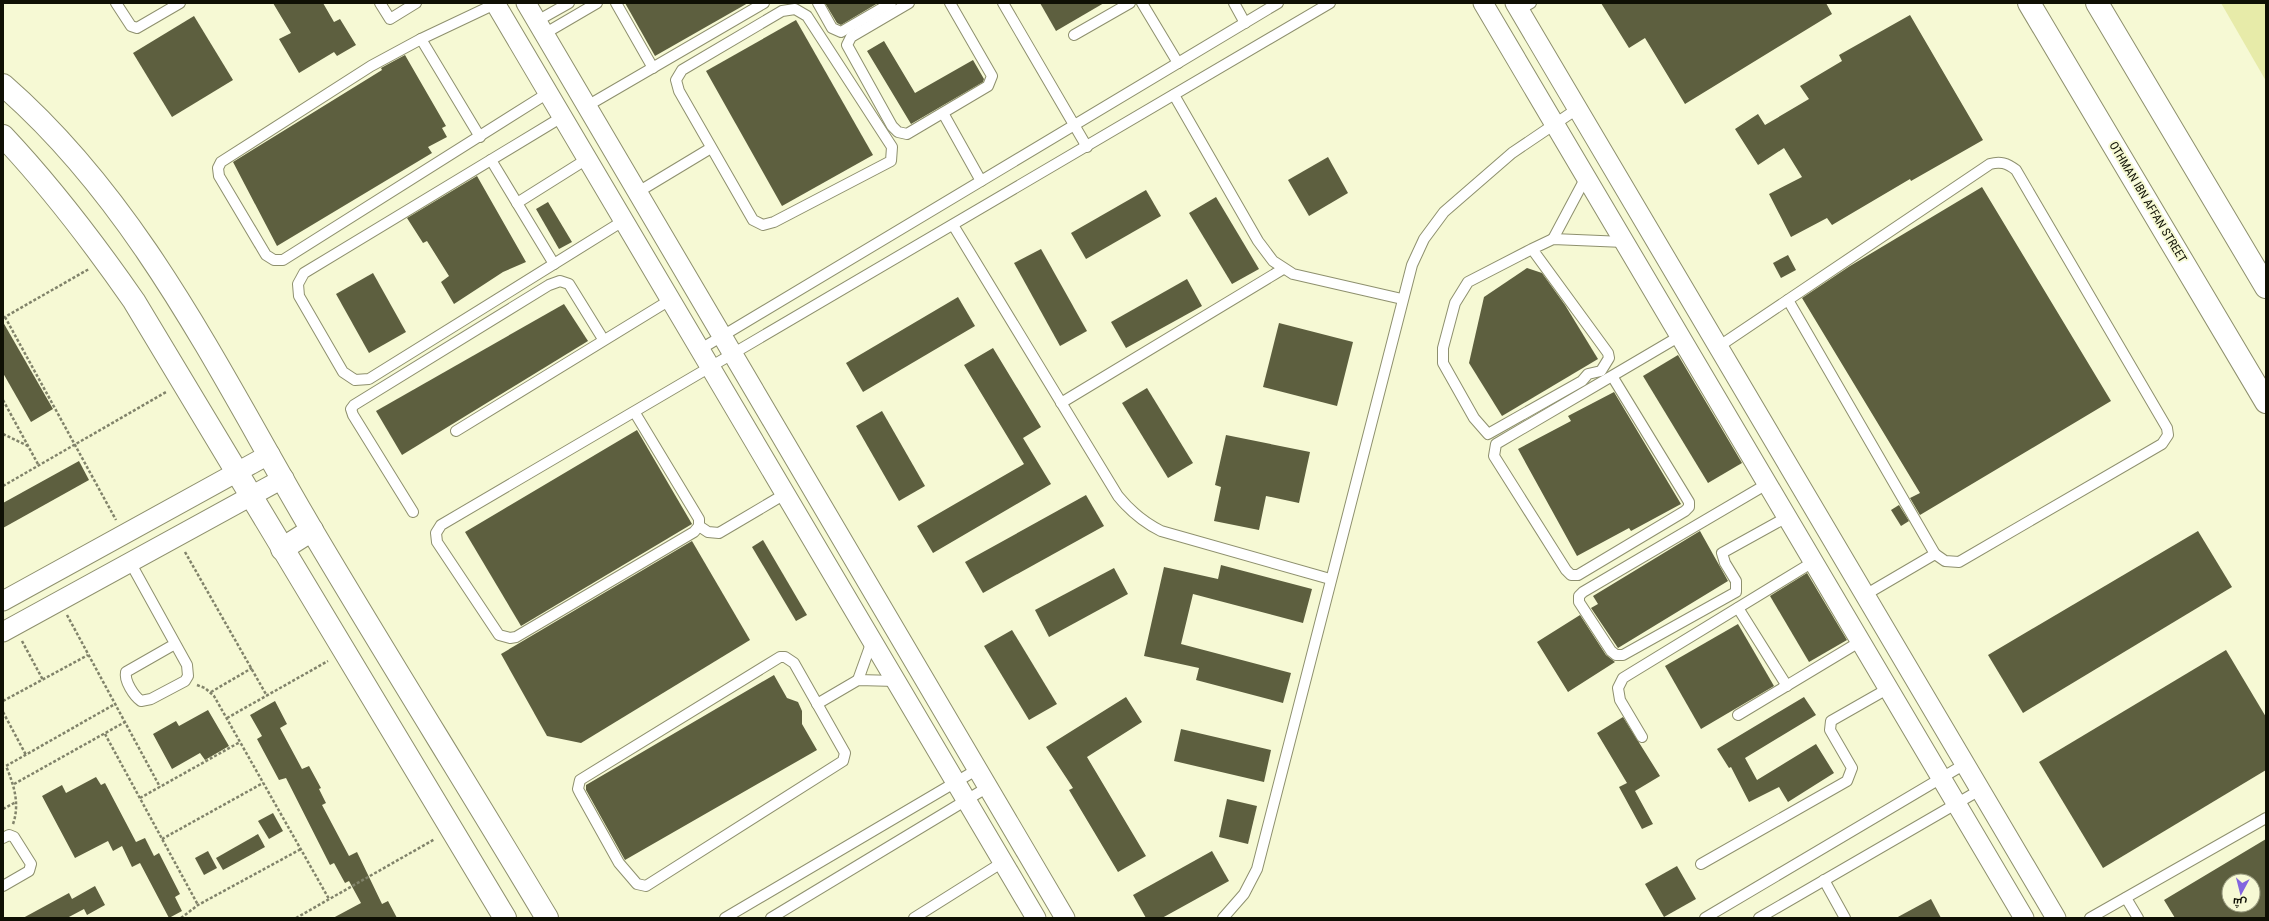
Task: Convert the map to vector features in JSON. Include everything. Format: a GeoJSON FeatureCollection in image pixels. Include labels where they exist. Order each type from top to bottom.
{"type":"FeatureCollection","features":[{"type":"Feature","properties":{"kind":"street"},"geometry":{"type":"LineString","coordinates":[[495,3],[710,369],[1036,918]]}},
{"type":"Feature","properties":{"kind":"street"},"geometry":{"type":"LineString","coordinates":[[526,3],[1065,918]]}},
{"type":"Feature","properties":{"kind":"street"},"geometry":{"type":"LineString","coordinates":[[1483,3],[2024,918]]}},
{"type":"Feature","properties":{"kind":"street","name":"OTHMAN IBN AFFAN STREET"},"geometry":{"type":"LineString","coordinates":[[2029,3],[2259,375],[2266,402]]}},
{"type":"Feature","properties":{"kind":"street"},"geometry":{"type":"LineString","coordinates":[[2097,3],[2266,287]]}},
{"type":"Feature","properties":{"kind":"street"},"geometry":{"type":"LineString","coordinates":[[1521,5],[1577,109],[2056,918]]}},
{"type":"Feature","properties":{"kind":"street"},"geometry":{"type":"LineString","coordinates":[[3,85],[71,154],[122,216],[168,283],[284,478],[312,530],[547,918]]}},
{"type":"Feature","properties":{"kind":"street"},"geometry":{"type":"LineString","coordinates":[[3,136],[41,176],[90,237],[134,301],[236,474],[505,918]]}},
{"type":"Feature","properties":{"kind":"street"},"geometry":{"type":"LineString","coordinates":[[3,601],[270,454]]}},
{"type":"Feature","properties":{"kind":"street"},"geometry":{"type":"LineString","coordinates":[[8,629],[284,478]]}},
{"type":"Feature","properties":{"kind":"street"},"geometry":{"type":"LineString","coordinates":[[282,548],[312,530]]}},
{"type":"Feature","properties":{"kind":"lane"},"geometry":{"type":"LineString","coordinates":[[116,3],[131,26],[138,28],[180,3]]}},
{"type":"Feature","properties":{"kind":"lane"},"geometry":{"type":"LineString","coordinates":[[380,3],[390,19],[416,3]]}},
{"type":"Feature","properties":{"kind":"lane"},"geometry":{"type":"LineString","coordinates":[[495,3],[421,39],[371,66],[221,162],[218,168],[219,176],[266,255],[274,260],[283,260],[548,93]]}},
{"type":"Feature","properties":{"kind":"lane"},"geometry":{"type":"LineString","coordinates":[[540,28],[569,3]]}},
{"type":"Feature","properties":{"kind":"lane"},"geometry":{"type":"LineString","coordinates":[[540,28],[597,3]]}},
{"type":"Feature","properties":{"kind":"lane"},"geometry":{"type":"LineString","coordinates":[[616,3],[653,68]]}},
{"type":"Feature","properties":{"kind":"lane"},"geometry":{"type":"LineString","coordinates":[[587,106],[764,3]]}},
{"type":"Feature","properties":{"kind":"lane"},"geometry":{"type":"LineString","coordinates":[[818,3],[832,28],[841,32],[891,3]]}},
{"type":"Feature","properties":{"kind":"lane"},"geometry":{"type":"LineString","coordinates":[[909,3],[851,37],[847,47],[892,126],[898,132],[907,134],[988,86],[992,76],[950,3]]}},
{"type":"Feature","properties":{"kind":"lane"},"geometry":{"type":"LineString","coordinates":[[1003,3],[1086,147]]}},
{"type":"Feature","properties":{"kind":"lane"},"geometry":{"type":"LineString","coordinates":[[1074,35],[1130,3]]}},
{"type":"Feature","properties":{"kind":"lane"},"geometry":{"type":"LineString","coordinates":[[1142,3],[1178,63]]}},
{"type":"Feature","properties":{"kind":"lane"},"geometry":{"type":"LineString","coordinates":[[1234,3],[1245,23]]}},
{"type":"Feature","properties":{"kind":"lane"},"geometry":{"type":"LineString","coordinates":[[699,350],[1278,3]]}},
{"type":"Feature","properties":{"kind":"lane"},"geometry":{"type":"LineString","coordinates":[[635,413],[699,519],[699,526],[688,536],[516,637],[510,638],[499,635],[494,631],[437,542],[436,533],[441,526],[1330,3]]}},
{"type":"Feature","properties":{"kind":"lane"},"geometry":{"type":"LineString","coordinates":[[795,9],[807,16],[892,146],[891,161],[774,222],[763,225],[753,220],[711,148],[679,91],[676,80],[682,70],[782,11],[795,9]]}},
{"type":"Feature","properties":{"kind":"lane"},"geometry":{"type":"LineString","coordinates":[[421,39],[480,136]]}},
{"type":"Feature","properties":{"kind":"lane"},"geometry":{"type":"LineString","coordinates":[[1174,95],[1258,241],[1273,261],[1283,269],[1293,274],[1402,299]]}},
{"type":"Feature","properties":{"kind":"lane"},"geometry":{"type":"LineString","coordinates":[[1223,918],[1244,894],[1257,869],[1330,579],[1412,265],[1424,239],[1444,212],[1512,153],[1577,109]]}},
{"type":"Feature","properties":{"kind":"lane"},"geometry":{"type":"LineString","coordinates":[[943,113],[981,181]]}},
{"type":"Feature","properties":{"kind":"lane"},"geometry":{"type":"LineString","coordinates":[[562,117],[308,269],[300,278],[298,284],[299,296],[343,372],[355,380],[369,379],[623,221]]}},
{"type":"Feature","properties":{"kind":"lane"},"geometry":{"type":"LineString","coordinates":[[638,192],[711,148]]}},
{"type":"Feature","properties":{"kind":"lane"},"geometry":{"type":"LineString","coordinates":[[517,203],[587,159]]}},
{"type":"Feature","properties":{"kind":"lane"},"geometry":{"type":"LineString","coordinates":[[491,160],[554,264]]}},
{"type":"Feature","properties":{"kind":"lane"},"geometry":{"type":"LineString","coordinates":[[1718,347],[1990,164],[1998,162],[2005,163],[2016,170],[2167,428],[2168,435],[2162,444],[1959,562],[1945,561],[1935,554],[1788,300]]}},
{"type":"Feature","properties":{"kind":"lane"},"geometry":{"type":"LineString","coordinates":[[1552,239],[1586,177]]}},
{"type":"Feature","properties":{"kind":"lane"},"geometry":{"type":"LineString","coordinates":[[953,225],[1118,496],[1130,511],[1144,523],[1160,531],[1330,579]]}},
{"type":"Feature","properties":{"kind":"lane"},"geometry":{"type":"LineString","coordinates":[[1532,249],[1608,353],[1609,358],[1601,371],[1588,374],[1582,381],[1488,434],[1474,418],[1443,363],[1442,356],[1455,303],[1468,282],[1532,249],[1552,239],[1624,242]]}},
{"type":"Feature","properties":{"kind":"lane"},"geometry":{"type":"LineString","coordinates":[[1062,403],[1283,269]]}},
{"type":"Feature","properties":{"kind":"lane"},"geometry":{"type":"LineString","coordinates":[[413,512],[353,415],[352,409],[354,405],[549,285],[560,281],[569,284],[602,339]]}},
{"type":"Feature","properties":{"kind":"lane"},"geometry":{"type":"LineString","coordinates":[[456,430],[602,339],[670,300]]}},
{"type":"Feature","properties":{"kind":"lane"},"geometry":{"type":"LineString","coordinates":[[1612,376],[1688,502],[1689,507],[1685,512],[1578,575],[1571,575],[1566,570],[1494,456],[1496,444],[1680,336]]}},
{"type":"Feature","properties":{"kind":"lane"},"geometry":{"type":"LineString","coordinates":[[1767,484],[1583,592],[1579,596],[1579,602],[1611,651],[1616,655],[1622,656],[1736,592],[1736,581],[1725,563],[1722,553],[1787,517]]}},
{"type":"Feature","properties":{"kind":"lane"},"geometry":{"type":"LineString","coordinates":[[699,526],[708,532],[719,533],[785,494]]}},
{"type":"Feature","properties":{"kind":"lane"},"geometry":{"type":"LineString","coordinates":[[1865,595],[1935,554]]}},
{"type":"Feature","properties":{"kind":"lane"},"geometry":{"type":"LineString","coordinates":[[130,562],[176,644],[189,670],[185,681],[151,699],[141,701],[136,698],[125,676],[129,669],[176,644]]}},
{"type":"Feature","properties":{"kind":"lane"},"geometry":{"type":"LineString","coordinates":[[1642,737],[1620,700],[1618,688],[1623,678],[1814,562]]}},
{"type":"Feature","properties":{"kind":"lane"},"geometry":{"type":"LineString","coordinates":[[1738,608],[1787,686]]}},
{"type":"Feature","properties":{"kind":"lane"},"geometry":{"type":"LineString","coordinates":[[858,680],[872,641]]}},
{"type":"Feature","properties":{"kind":"lane"},"geometry":{"type":"LineString","coordinates":[[1738,715],[1861,641]]}},
{"type":"Feature","properties":{"kind":"lane"},"geometry":{"type":"LineString","coordinates":[[780,657],[785,657],[794,663],[817,704],[845,753],[840,764],[646,886],[637,884],[619,863],[580,793],[578,784],[580,780],[780,657]]}},
{"type":"Feature","properties":{"kind":"lane"},"geometry":{"type":"LineString","coordinates":[[817,704],[858,680],[896,681]]}},
{"type":"Feature","properties":{"kind":"lane"},"geometry":{"type":"LineString","coordinates":[[1701,864],[1847,781],[1852,768],[1830,730],[1831,721],[1888,688]]}},
{"type":"Feature","properties":{"kind":"lane"},"geometry":{"type":"LineString","coordinates":[[1705,918],[1965,764]]}},
{"type":"Feature","properties":{"kind":"lane"},"geometry":{"type":"LineString","coordinates":[[725,918],[978,769]]}},
{"type":"Feature","properties":{"kind":"lane"},"geometry":{"type":"LineString","coordinates":[[771,918],[988,787]]}},
{"type":"Feature","properties":{"kind":"lane"},"geometry":{"type":"LineString","coordinates":[[1759,918],[1980,790]]}},
{"type":"Feature","properties":{"kind":"lane"},"geometry":{"type":"LineString","coordinates":[[2090,918],[2266,818]]}},
{"type":"Feature","properties":{"kind":"lane"},"geometry":{"type":"LineString","coordinates":[[3,886],[26,873],[31,868],[31,864],[17,840],[6,837]]}},
{"type":"Feature","properties":{"kind":"lane"},"geometry":{"type":"LineString","coordinates":[[914,918],[1003,862]]}},
{"type":"Feature","properties":{"kind":"lane"},"geometry":{"type":"LineString","coordinates":[[1824,880],[1845,918]]}},
{"type":"Feature","properties":{"kind":"lane"},"geometry":{"type":"LineString","coordinates":[[2126,898],[2138,918]]}},
{"type":"Feature","properties":{"kind":"path"},"geometry":{"type":"LineString","coordinates":[[105,260],[4,318],[124,535]]}},
{"type":"Feature","properties":{"kind":"path"},"geometry":{"type":"LineString","coordinates":[[3,486],[182,383]]}},
{"type":"Feature","properties":{"kind":"path"},"geometry":{"type":"LineString","coordinates":[[3,400],[39,466]]}},
{"type":"Feature","properties":{"kind":"path"},"geometry":{"type":"LineString","coordinates":[[3,434],[28,446]]}},
{"type":"Feature","properties":{"kind":"path"},"geometry":{"type":"LineString","coordinates":[[176,537],[267,696]]}},
{"type":"Feature","properties":{"kind":"path"},"geometry":{"type":"LineString","coordinates":[[59,601],[160,787]]}},
{"type":"Feature","properties":{"kind":"path"},"geometry":{"type":"LineString","coordinates":[[8,629],[43,680]]}},
{"type":"Feature","properties":{"kind":"path"},"geometry":{"type":"LineString","coordinates":[[227,718],[344,652]]}},
{"type":"Feature","properties":{"kind":"path"},"geometry":{"type":"LineString","coordinates":[[3,701],[88,655]]}},
{"type":"Feature","properties":{"kind":"path"},"geometry":{"type":"LineString","coordinates":[[211,692],[252,668]]}},
{"type":"Feature","properties":{"kind":"path"},"geometry":{"type":"LineString","coordinates":[[185,681],[211,692],[329,899]]}},
{"type":"Feature","properties":{"kind":"path"},"geometry":{"type":"LineString","coordinates":[[6,837],[15,819],[16,801],[14,784],[6,766],[115,704]]}},
{"type":"Feature","properties":{"kind":"path"},"geometry":{"type":"LineString","coordinates":[[3,712],[26,755]]}},
{"type":"Feature","properties":{"kind":"path"},"geometry":{"type":"LineString","coordinates":[[14,784],[125,722]]}},
{"type":"Feature","properties":{"kind":"path"},"geometry":{"type":"LineString","coordinates":[[104,734],[198,905]]}},
{"type":"Feature","properties":{"kind":"path"},"geometry":{"type":"LineString","coordinates":[[140,798],[240,742]]}},
{"type":"Feature","properties":{"kind":"path"},"geometry":{"type":"LineString","coordinates":[[162,839],[263,783]]}},
{"type":"Feature","properties":{"kind":"path"},"geometry":{"type":"LineString","coordinates":[[3,809],[16,801]]}},
{"type":"Feature","properties":{"kind":"path"},"geometry":{"type":"LineString","coordinates":[[296,918],[452,829]]}},
{"type":"Feature","properties":{"kind":"path"},"geometry":{"type":"LineString","coordinates":[[181,918],[198,905],[301,850]]}},
{"type":"Feature","properties":{"kind":"green space"},"geometry":{"type":"Polygon","coordinates":[[[2221,3],[2266,3],[2266,81],[2221,3]]]}},
{"type":"Feature","properties":{"kind":"building"},"geometry":{"type":"Polygon","coordinates":[[[273,3],[323,3],[334,22],[340,19],[356,45],[337,56],[334,52],[299,73],[279,39],[291,33],[273,3]]]}},
{"type":"Feature","properties":{"kind":"building"},"geometry":{"type":"Polygon","coordinates":[[[625,3],[748,3],[655,56],[625,3]]]}},
{"type":"Feature","properties":{"kind":"building"},"geometry":{"type":"Polygon","coordinates":[[[825,3],[878,3],[841,25],[837,23],[825,3]]]}},
{"type":"Feature","properties":{"kind":"building"},"geometry":{"type":"Polygon","coordinates":[[[1040,3],[1104,3],[1056,31],[1040,3]]]}},
{"type":"Feature","properties":{"kind":"building"},"geometry":{"type":"Polygon","coordinates":[[[1601,3],[1826,3],[1832,14],[1685,104],[1645,38],[1629,48],[1601,3]]]}},
{"type":"Feature","properties":{"kind":"building"},"geometry":{"type":"Polygon","coordinates":[[[1910,15],[1983,140],[1911,181],[1910,179],[1832,225],[1827,218],[1791,237],[1769,194],[1802,177],[1784,148],[1758,165],[1735,129],[1758,114],[1765,125],[1809,99],[1800,86],[1842,61],[1839,55],[1910,15]]]}},
{"type":"Feature","properties":{"kind":"building"},"geometry":{"type":"Polygon","coordinates":[[[194,16],[233,80],[172,117],[133,53],[194,16]]]}},
{"type":"Feature","properties":{"kind":"building"},"geometry":{"type":"Polygon","coordinates":[[[796,20],[873,155],[782,206],[706,71],[796,20]]]}},
{"type":"Feature","properties":{"kind":"building"},"geometry":{"type":"Polygon","coordinates":[[[884,41],[915,93],[973,60],[984,79],[983,82],[911,124],[867,51],[884,41]]]}},
{"type":"Feature","properties":{"kind":"building"},"geometry":{"type":"Polygon","coordinates":[[[405,55],[446,126],[442,128],[447,137],[428,147],[432,153],[277,246],[233,162],[382,70],[381,68],[405,55]]]}},
{"type":"Feature","properties":{"kind":"building"},"geometry":{"type":"Polygon","coordinates":[[[1328,157],[1348,193],[1309,216],[1288,180],[1328,157]]]}},
{"type":"Feature","properties":{"kind":"building"},"geometry":{"type":"Polygon","coordinates":[[[477,176],[526,262],[503,272],[454,304],[441,282],[449,276],[427,241],[423,243],[407,218],[477,176]]]}},
{"type":"Feature","properties":{"kind":"building"},"geometry":{"type":"Polygon","coordinates":[[[1982,187],[2111,401],[1920,515],[1910,498],[1920,493],[1802,298],[1850,266],[1982,187]]]}},
{"type":"Feature","properties":{"kind":"building"},"geometry":{"type":"Polygon","coordinates":[[[1146,190],[1161,216],[1086,259],[1071,233],[1146,190]]]}},
{"type":"Feature","properties":{"kind":"building"},"geometry":{"type":"Polygon","coordinates":[[[1216,197],[1259,269],[1232,284],[1189,213],[1216,197]]]}},
{"type":"Feature","properties":{"kind":"building"},"geometry":{"type":"Polygon","coordinates":[[[548,202],[572,242],[559,249],[536,209],[548,202]]]}},
{"type":"Feature","properties":{"kind":"building"},"geometry":{"type":"Polygon","coordinates":[[[1041,249],[1087,331],[1060,346],[1014,263],[1041,249]]]}},
{"type":"Feature","properties":{"kind":"building"},"geometry":{"type":"Polygon","coordinates":[[[1788,255],[1796,270],[1781,278],[1773,263],[1788,255]]]}},
{"type":"Feature","properties":{"kind":"building"},"geometry":{"type":"Polygon","coordinates":[[[1527,268],[1542,273],[1565,305],[1598,359],[1502,416],[1469,363],[1484,297],[1527,268]]]}},
{"type":"Feature","properties":{"kind":"building"},"geometry":{"type":"Polygon","coordinates":[[[373,273],[406,332],[369,353],[336,294],[373,273]]]}},
{"type":"Feature","properties":{"kind":"building"},"geometry":{"type":"Polygon","coordinates":[[[1187,279],[1202,306],[1126,348],[1111,322],[1187,279]]]}},
{"type":"Feature","properties":{"kind":"building"},"geometry":{"type":"Polygon","coordinates":[[[958,297],[975,326],[863,392],[846,363],[958,297]]]}},
{"type":"Feature","properties":{"kind":"building"},"geometry":{"type":"Polygon","coordinates":[[[564,304],[588,341],[402,455],[376,411],[564,304]]]}},
{"type":"Feature","properties":{"kind":"building"},"geometry":{"type":"Polygon","coordinates":[[[3,322],[53,409],[31,422],[3,373],[3,322]]]}},
{"type":"Feature","properties":{"kind":"building"},"geometry":{"type":"Polygon","coordinates":[[[1279,323],[1353,342],[1337,406],[1263,387],[1279,323]]]}},
{"type":"Feature","properties":{"kind":"building"},"geometry":{"type":"Polygon","coordinates":[[[993,348],[1041,427],[1023,438],[1051,484],[933,553],[917,526],[1024,464],[964,365],[993,348]]]}},
{"type":"Feature","properties":{"kind":"building"},"geometry":{"type":"Polygon","coordinates":[[[1678,355],[1742,463],[1708,483],[1643,376],[1678,355]]]}},
{"type":"Feature","properties":{"kind":"building"},"geometry":{"type":"Polygon","coordinates":[[[1147,388],[1193,463],[1168,478],[1122,403],[1147,388]]]}},
{"type":"Feature","properties":{"kind":"building"},"geometry":{"type":"Polygon","coordinates":[[[1614,392],[1681,504],[1631,531],[1629,528],[1577,556],[1518,449],[1571,421],[1568,416],[1614,392]]]}},
{"type":"Feature","properties":{"kind":"building"},"geometry":{"type":"Polygon","coordinates":[[[882,411],[925,486],[899,501],[856,426],[882,411]]]}},
{"type":"Feature","properties":{"kind":"building"},"geometry":{"type":"Polygon","coordinates":[[[637,430],[692,524],[521,626],[465,532],[637,430]]]}},
{"type":"Feature","properties":{"kind":"building"},"geometry":{"type":"Polygon","coordinates":[[[1226,435],[1310,452],[1299,503],[1266,496],[1259,530],[1214,521],[1221,487],[1215,485],[1226,435]]]}},
{"type":"Feature","properties":{"kind":"building"},"geometry":{"type":"Polygon","coordinates":[[[79,461],[89,480],[3,528],[3,503],[79,461]]]}},
{"type":"Feature","properties":{"kind":"building"},"geometry":{"type":"Polygon","coordinates":[[[1086,495],[1104,526],[983,593],[965,562],[1086,495]]]}},
{"type":"Feature","properties":{"kind":"building"},"geometry":{"type":"Polygon","coordinates":[[[1899,505],[1909,521],[1901,526],[1891,510],[1899,505]]]}},
{"type":"Feature","properties":{"kind":"building"},"geometry":{"type":"Polygon","coordinates":[[[1700,531],[1728,581],[1618,648],[1591,608],[1598,604],[1593,596],[1700,531]]]}},
{"type":"Feature","properties":{"kind":"building"},"geometry":{"type":"Polygon","coordinates":[[[2198,531],[2232,587],[2023,713],[1988,655],[2198,531]]]}},
{"type":"Feature","properties":{"kind":"building"},"geometry":{"type":"Polygon","coordinates":[[[763,540],[807,615],[796,621],[752,547],[763,540]]]}},
{"type":"Feature","properties":{"kind":"building"},"geometry":{"type":"Polygon","coordinates":[[[692,541],[750,640],[581,743],[547,736],[501,654],[692,541]]]}},
{"type":"Feature","properties":{"kind":"building"},"geometry":{"type":"Polygon","coordinates":[[[1221,565],[1312,589],[1303,623],[1193,594],[1181,644],[1291,673],[1283,703],[1196,680],[1199,668],[1144,656],[1164,567],[1218,579],[1221,565]]]}},
{"type":"Feature","properties":{"kind":"building"},"geometry":{"type":"Polygon","coordinates":[[[1114,568],[1128,594],[1049,637],[1035,610],[1114,568]]]}},
{"type":"Feature","properties":{"kind":"building"},"geometry":{"type":"Polygon","coordinates":[[[1807,573],[1847,640],[1809,662],[1770,596],[1807,573]]]}},
{"type":"Feature","properties":{"kind":"building"},"geometry":{"type":"Polygon","coordinates":[[[1580,615],[1606,655],[1615,662],[1568,692],[1537,642],[1580,615]]]}},
{"type":"Feature","properties":{"kind":"building"},"geometry":{"type":"Polygon","coordinates":[[[1738,624],[1774,686],[1701,729],[1665,666],[1738,624]]]}},
{"type":"Feature","properties":{"kind":"building"},"geometry":{"type":"Polygon","coordinates":[[[1012,630],[1057,704],[1029,720],[984,646],[1012,630]]]}},
{"type":"Feature","properties":{"kind":"building"},"geometry":{"type":"Polygon","coordinates":[[[2226,650],[2266,717],[2266,770],[2103,868],[2039,762],[2226,650]]]}},
{"type":"Feature","properties":{"kind":"building"},"geometry":{"type":"Polygon","coordinates":[[[774,675],[787,698],[798,702],[802,711],[802,724],[817,750],[625,860],[586,790],[586,785],[774,675]]]}},
{"type":"Feature","properties":{"kind":"building"},"geometry":{"type":"Polygon","coordinates":[[[1126,697],[1142,722],[1087,757],[1146,856],[1118,872],[1069,790],[1073,788],[1046,747],[1126,697]]]}},
{"type":"Feature","properties":{"kind":"building"},"geometry":{"type":"Polygon","coordinates":[[[1804,697],[1816,715],[1745,758],[1757,780],[1816,744],[1834,773],[1788,802],[1779,787],[1749,802],[1731,767],[1729,768],[1717,749],[1804,697]]]}},
{"type":"Feature","properties":{"kind":"building"},"geometry":{"type":"Polygon","coordinates":[[[275,701],[287,724],[280,728],[302,769],[309,766],[321,788],[319,789],[326,803],[322,805],[349,856],[357,852],[382,904],[388,901],[397,918],[333,918],[361,903],[349,881],[345,883],[334,863],[330,865],[286,778],[279,780],[257,739],[262,736],[250,715],[275,701]]]}},
{"type":"Feature","properties":{"kind":"building"},"geometry":{"type":"Polygon","coordinates":[[[208,710],[229,746],[205,760],[200,753],[172,769],[153,734],[176,721],[179,726],[208,710]]]}},
{"type":"Feature","properties":{"kind":"building"},"geometry":{"type":"Polygon","coordinates":[[[1623,717],[1660,776],[1635,791],[1653,824],[1642,829],[1619,787],[1627,783],[1597,733],[1623,717]]]}},
{"type":"Feature","properties":{"kind":"building"},"geometry":{"type":"Polygon","coordinates":[[[1181,729],[1271,750],[1264,782],[1174,761],[1181,729]]]}},
{"type":"Feature","properties":{"kind":"building"},"geometry":{"type":"Polygon","coordinates":[[[96,777],[101,785],[105,783],[136,842],[145,838],[154,856],[159,853],[180,894],[175,897],[182,911],[169,918],[140,863],[132,867],[122,846],[113,851],[108,841],[75,858],[42,796],[62,785],[66,793],[96,777]]]}},
{"type":"Feature","properties":{"kind":"building"},"geometry":{"type":"Polygon","coordinates":[[[1227,799],[1257,806],[1248,844],[1219,837],[1227,799]]]}},
{"type":"Feature","properties":{"kind":"building"},"geometry":{"type":"Polygon","coordinates":[[[273,813],[283,831],[269,839],[258,821],[273,813]]]}},
{"type":"Feature","properties":{"kind":"building"},"geometry":{"type":"Polygon","coordinates":[[[258,834],[265,847],[223,870],[216,858],[258,834]]]}},
{"type":"Feature","properties":{"kind":"building"},"geometry":{"type":"Polygon","coordinates":[[[2266,839],[2266,918],[2175,918],[2164,900],[2266,839]]]}},
{"type":"Feature","properties":{"kind":"building"},"geometry":{"type":"Polygon","coordinates":[[[208,851],[217,868],[204,875],[195,858],[208,851]]]}},
{"type":"Feature","properties":{"kind":"building"},"geometry":{"type":"Polygon","coordinates":[[[1212,851],[1229,881],[1162,918],[1146,918],[1133,895],[1212,851]]]}},
{"type":"Feature","properties":{"kind":"building"},"geometry":{"type":"Polygon","coordinates":[[[1677,866],[1696,899],[1664,917],[1645,884],[1677,866]]]}},
{"type":"Feature","properties":{"kind":"building"},"geometry":{"type":"Polygon","coordinates":[[[95,886],[105,905],[87,915],[84,909],[67,918],[23,918],[69,893],[72,899],[95,886]]]}},
{"type":"Feature","properties":{"kind":"building"},"geometry":{"type":"Polygon","coordinates":[[[1931,899],[1941,918],[1896,918],[1931,899]]]}}]}
